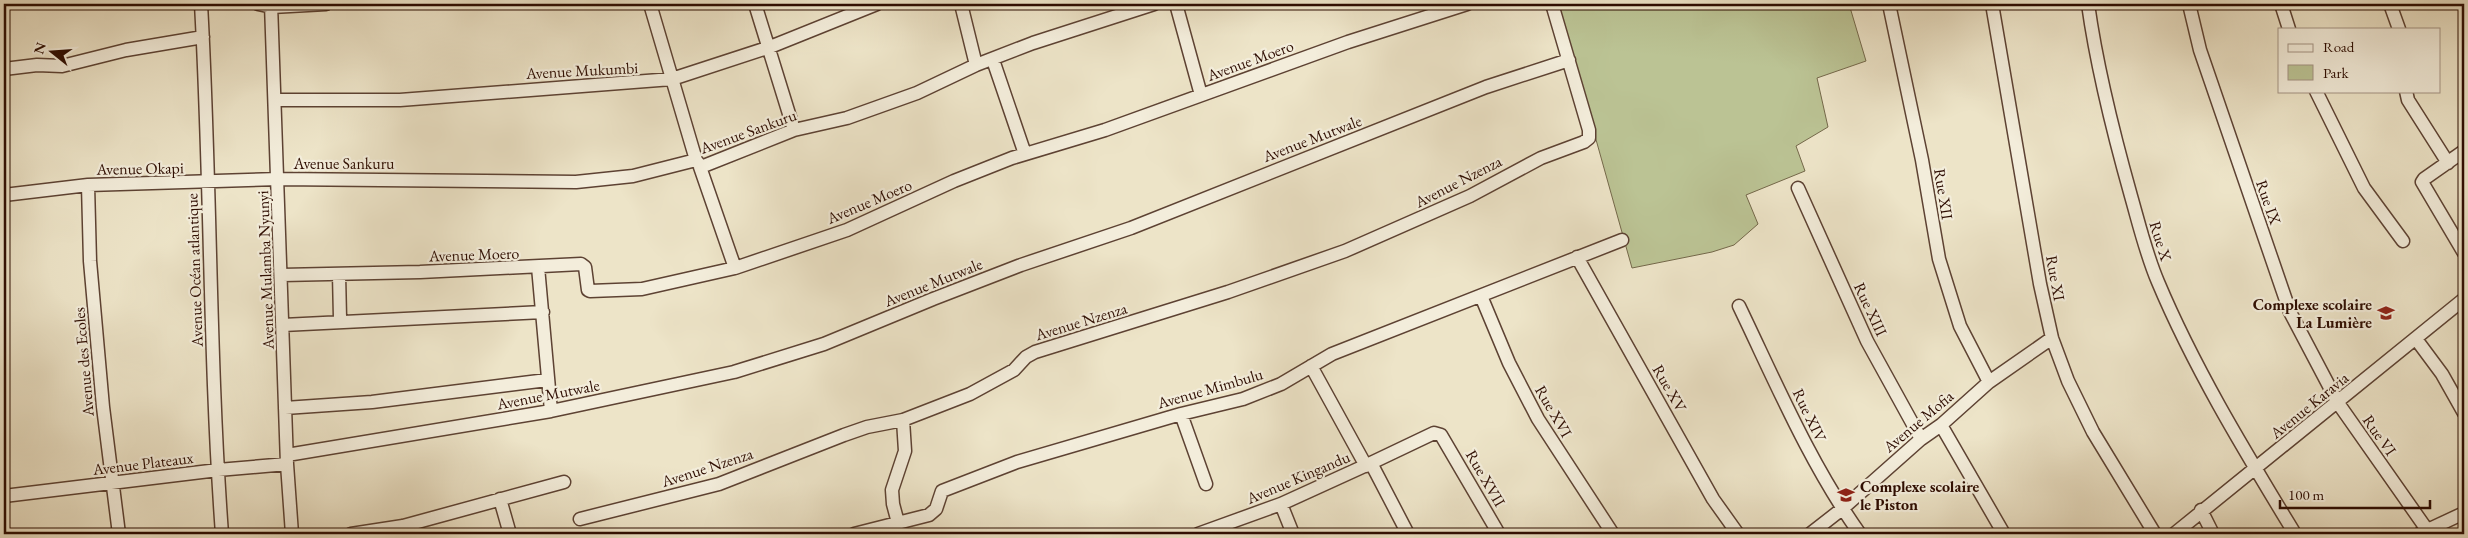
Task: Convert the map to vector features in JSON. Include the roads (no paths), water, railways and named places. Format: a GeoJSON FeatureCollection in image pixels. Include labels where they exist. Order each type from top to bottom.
{"type":"FeatureCollection","features":[{"type":"Feature","properties":{"kind":"street","name":"Avenue Océan atlantique"},"geometry":{"type":"LineString","coordinates":[[201,4],[207,116],[207,183],[222,534]]}},
{"type":"Feature","properties":{"kind":"street"},"geometry":{"type":"LineString","coordinates":[[258,4],[326,4]]}},
{"type":"Feature","properties":{"kind":"street"},"geometry":{"type":"LineString","coordinates":[[650,4],[698,163],[735,268]]}},
{"type":"Feature","properties":{"kind":"street"},"geometry":{"type":"LineString","coordinates":[[755,4],[770,47],[794,130]]}},
{"type":"Feature","properties":{"kind":"street","name":"Avenue Mukumbi"},"geometry":{"type":"LineString","coordinates":[[275,100],[400,100],[672,79],[770,47],[878,4]]}},
{"type":"Feature","properties":{"kind":"street"},"geometry":{"type":"LineString","coordinates":[[961,4],[976,65]]}},
{"type":"Feature","properties":{"kind":"street","name":"Avenue Sankuru"},"geometry":{"type":"LineString","coordinates":[[278,179],[576,182],[633,176],[698,163],[794,130],[847,118],[917,93],[976,65],[1033,43],[1154,4]]}},
{"type":"Feature","properties":{"kind":"street"},"geometry":{"type":"LineString","coordinates":[[1176,4],[1201,95]]}},
{"type":"Feature","properties":{"kind":"street","name":"Avenue Moero"},"geometry":{"type":"LineString","coordinates":[[282,275],[583,265],[590,291],[642,288],[735,268],[847,230],[954,181],[1025,154],[1105,130],[1348,42],[1467,4]]}},
{"type":"Feature","properties":{"kind":"street"},"geometry":{"type":"LineString","coordinates":[[1552,4],[1568,60]]}},
{"type":"Feature","properties":{"kind":"street","name":"Rue XII"},"geometry":{"type":"LineString","coordinates":[[1889,4],[1922,160],[1938,259],[1960,326],[1988,382]]}},
{"type":"Feature","properties":{"kind":"street","name":"Rue XI"},"geometry":{"type":"LineString","coordinates":[[1992,4],[2040,284],[2052,338],[2064,373],[2093,432],[2155,534]]}},
{"type":"Feature","properties":{"kind":"street","name":"Rue X"},"geometry":{"type":"LineString","coordinates":[[2088,4],[2094,47],[2108,109],[2145,247],[2158,282],[2202,373],[2255,468],[2295,534]]}},
{"type":"Feature","properties":{"kind":"street","name":"Rue IX"},"geometry":{"type":"LineString","coordinates":[[2189,4],[2200,50],[2287,303],[2338,403]]}},
{"type":"Feature","properties":{"kind":"street"},"geometry":{"type":"LineString","coordinates":[[2281,4],[2289,28]]}},
{"type":"Feature","properties":{"kind":"street"},"geometry":{"type":"LineString","coordinates":[[2390,4],[2399,28]]}},
{"type":"Feature","properties":{"kind":"street","name":"Avenue Mulamba Nyunyi"},"geometry":{"type":"LineString","coordinates":[[272,5],[285,408],[292,534]]}},
{"type":"Feature","properties":{"kind":"street"},"geometry":{"type":"LineString","coordinates":[[4,69],[37,65],[62,66],[126,50],[203,37]]}},
{"type":"Feature","properties":{"kind":"street"},"geometry":{"type":"LineString","coordinates":[[992,60],[1025,154]]}},
{"type":"Feature","properties":{"kind":"street","name":"Avenue Nzenza"},"geometry":{"type":"LineString","coordinates":[[580,519],[719,484],[867,427],[903,420],[970,394],[1014,370],[1026,356],[1035,352],[1228,292],[1345,251],[1470,196],[1541,158],[1578,146],[1589,138],[1590,130],[1568,60]]}},
{"type":"Feature","properties":{"kind":"street","name":"Avenue Mutwale"},"geometry":{"type":"LineString","coordinates":[[287,460],[551,411],[734,372],[824,344],[1021,265],[1131,228],[1486,87],[1568,60]]}},
{"type":"Feature","properties":{"kind":"street"},"geometry":{"type":"LineString","coordinates":[[2316,92],[2364,188],[2403,241]]}},
{"type":"Feature","properties":{"kind":"street"},"geometry":{"type":"LineString","coordinates":[[2406,92],[2408,100],[2448,163]]}},
{"type":"Feature","properties":{"kind":"street"},"geometry":{"type":"LineString","coordinates":[[2464,151],[2424,178],[2422,182],[2464,253]]}},
{"type":"Feature","properties":{"kind":"street","name":"Avenue Okapi"},"geometry":{"type":"LineString","coordinates":[[4,195],[88,185],[207,183],[278,179]]}},
{"type":"Feature","properties":{"kind":"street","name":"Avenue des Ecoles"},"geometry":{"type":"LineString","coordinates":[[88,185],[90,260],[104,407],[119,534]]}},
{"type":"Feature","properties":{"kind":"street","name":"Rue XIII"},"geometry":{"type":"LineString","coordinates":[[1798,188],[1867,341],[1921,439]]}},
{"type":"Feature","properties":{"kind":"street","name":"Avenue Mimbulu"},"geometry":{"type":"LineString","coordinates":[[854,534],[899,529],[929,515],[936,509],[942,491],[950,486],[1017,462],[1182,414],[1243,399],[1281,384],[1332,354],[1370,338],[1622,240]]}},
{"type":"Feature","properties":{"kind":"street","name":"Rue XV"},"geometry":{"type":"LineString","coordinates":[[1577,257],[1713,499],[1738,534]]}},
{"type":"Feature","properties":{"kind":"street"},"geometry":{"type":"LineString","coordinates":[[538,267],[551,411]]}},
{"type":"Feature","properties":{"kind":"street"},"geometry":{"type":"LineString","coordinates":[[340,274],[340,318],[343,322]]}},
{"type":"Feature","properties":{"kind":"street","name":"Rue XVI"},"geometry":{"type":"LineString","coordinates":[[1481,296],[1509,363],[1538,419],[1613,534]]}},
{"type":"Feature","properties":{"kind":"street","name":"Avenue Karavia"},"geometry":{"type":"LineString","coordinates":[[2174,534],[2201,510],[2338,403],[2464,299]]}},
{"type":"Feature","properties":{"kind":"street","name":"Rue XIV"},"geometry":{"type":"LineString","coordinates":[[1739,306],[1813,457],[1842,509],[1860,534]]}},
{"type":"Feature","properties":{"kind":"street"},"geometry":{"type":"LineString","coordinates":[[283,325],[542,312]]}},
{"type":"Feature","properties":{"kind":"street","name":"Avenue Mofia"},"geometry":{"type":"LineString","coordinates":[[1810,534],[1842,509],[1921,439],[1941,425],[1988,382],[2052,338]]}},
{"type":"Feature","properties":{"kind":"street"},"geometry":{"type":"LineString","coordinates":[[2416,339],[2442,374],[2464,413]]}},
{"type":"Feature","properties":{"kind":"street"},"geometry":{"type":"LineString","coordinates":[[1311,366],[1368,464]]}},
{"type":"Feature","properties":{"kind":"street"},"geometry":{"type":"LineString","coordinates":[[285,408],[372,402],[547,380]]}},
{"type":"Feature","properties":{"kind":"street","name":"Rue VI"},"geometry":{"type":"LineString","coordinates":[[2338,403],[2426,533]]}},
{"type":"Feature","properties":{"kind":"street"},"geometry":{"type":"LineString","coordinates":[[1182,414],[1206,484]]}},
{"type":"Feature","properties":{"kind":"street"},"geometry":{"type":"LineString","coordinates":[[899,529],[892,490],[906,451],[903,420]]}},
{"type":"Feature","properties":{"kind":"street"},"geometry":{"type":"LineString","coordinates":[[1941,425],[2004,534]]}},
{"type":"Feature","properties":{"kind":"street","name":"Rue XVII"},"geometry":{"type":"LineString","coordinates":[[1368,464],[1438,433],[1444,438],[1499,534]]}},
{"type":"Feature","properties":{"kind":"street","name":"Avenue Plateaux"},"geometry":{"type":"LineString","coordinates":[[4,496],[287,460]]}},
{"type":"Feature","properties":{"kind":"street","name":"Avenue Kingandu"},"geometry":{"type":"LineString","coordinates":[[1198,534],[1281,504],[1368,464],[1390,499],[1408,534]]}},
{"type":"Feature","properties":{"kind":"street"},"geometry":{"type":"LineString","coordinates":[[351,534],[404,526],[564,482]]}},
{"type":"Feature","properties":{"kind":"street"},"geometry":{"type":"LineString","coordinates":[[500,499],[510,534]]}},
{"type":"Feature","properties":{"kind":"street"},"geometry":{"type":"LineString","coordinates":[[1281,504],[1293,534]]}},
{"type":"Feature","properties":{"kind":"street"},"geometry":{"type":"LineString","coordinates":[[2201,510],[2213,534]]}},
{"type":"Feature","properties":{"kind":"street"},"geometry":{"type":"LineString","coordinates":[[2426,533],[2464,513]]}},
{"type":"Feature","properties":{"kind":"place","name":"Complexe scolaire La Lumière"},"geometry":{"type":"Point","coordinates":[2386,313]}},
{"type":"Feature","properties":{"kind":"place","name":"Complexe scolaire le Piston"},"geometry":{"type":"Point","coordinates":[1846,495]}}]}
